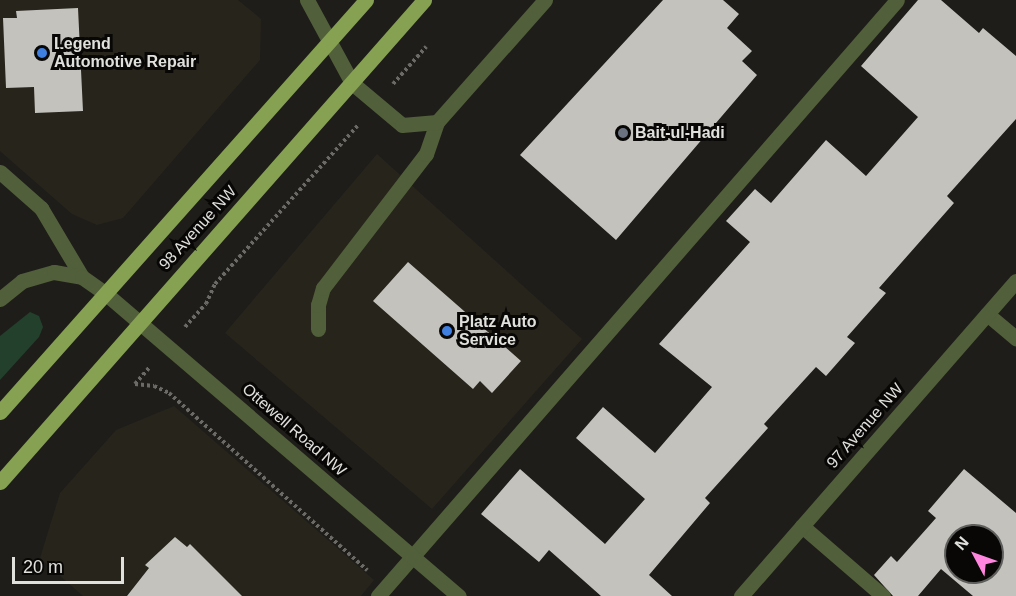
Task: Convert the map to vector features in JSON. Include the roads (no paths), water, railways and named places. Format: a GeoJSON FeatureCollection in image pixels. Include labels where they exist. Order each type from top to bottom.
{"type":"FeatureCollection","features":[{"type":"Feature","properties":{"kind":"main road","name":"98 Avenue NW"},"geometry":{"type":"LineString","coordinates":[[0,412],[366,0]]}},
{"type":"Feature","properties":{"kind":"main road","name":"98 Avenue NW"},"geometry":{"type":"LineString","coordinates":[[0,482],[139,321],[424,0]]}},
{"type":"Feature","properties":{"kind":"street"},"geometry":{"type":"LineString","coordinates":[[307,0],[352,82],[402,125],[437,122]]}},
{"type":"Feature","properties":{"kind":"street"},"geometry":{"type":"LineString","coordinates":[[318,329],[318,305],[323,288],[426,154],[437,122],[544,0]]}},
{"type":"Feature","properties":{"kind":"street"},"geometry":{"type":"LineString","coordinates":[[382,591],[897,0]]}},
{"type":"Feature","properties":{"kind":"street"},"geometry":{"type":"LineString","coordinates":[[0,172],[41,208],[82,277],[105,293]]}},
{"type":"Feature","properties":{"kind":"street"},"geometry":{"type":"LineString","coordinates":[[0,299],[38,274],[54,272],[82,277]]}},
{"type":"Feature","properties":{"kind":"street","name":"97 Avenue NW"},"geometry":{"type":"LineString","coordinates":[[741,596],[1016,281]]}},
{"type":"Feature","properties":{"kind":"street","name":"Ottewell Road NW"},"geometry":{"type":"LineString","coordinates":[[105,293],[459,596]]}},
{"type":"Feature","properties":{"kind":"street"},"geometry":{"type":"LineString","coordinates":[[987,314],[1016,338]]}},
{"type":"Feature","properties":{"kind":"street"},"geometry":{"type":"LineString","coordinates":[[802,526],[883,596]]}},
{"type":"Feature","properties":{"kind":"place","name":"Legend Automotive Repair"},"geometry":{"type":"Point","coordinates":[42,53]}},
{"type":"Feature","properties":{"kind":"place","name":"Bait-ul-Hadi"},"geometry":{"type":"Point","coordinates":[623,133]}},
{"type":"Feature","properties":{"kind":"place","name":"Platz Auto Service"},"geometry":{"type":"Point","coordinates":[447,331]}}]}
